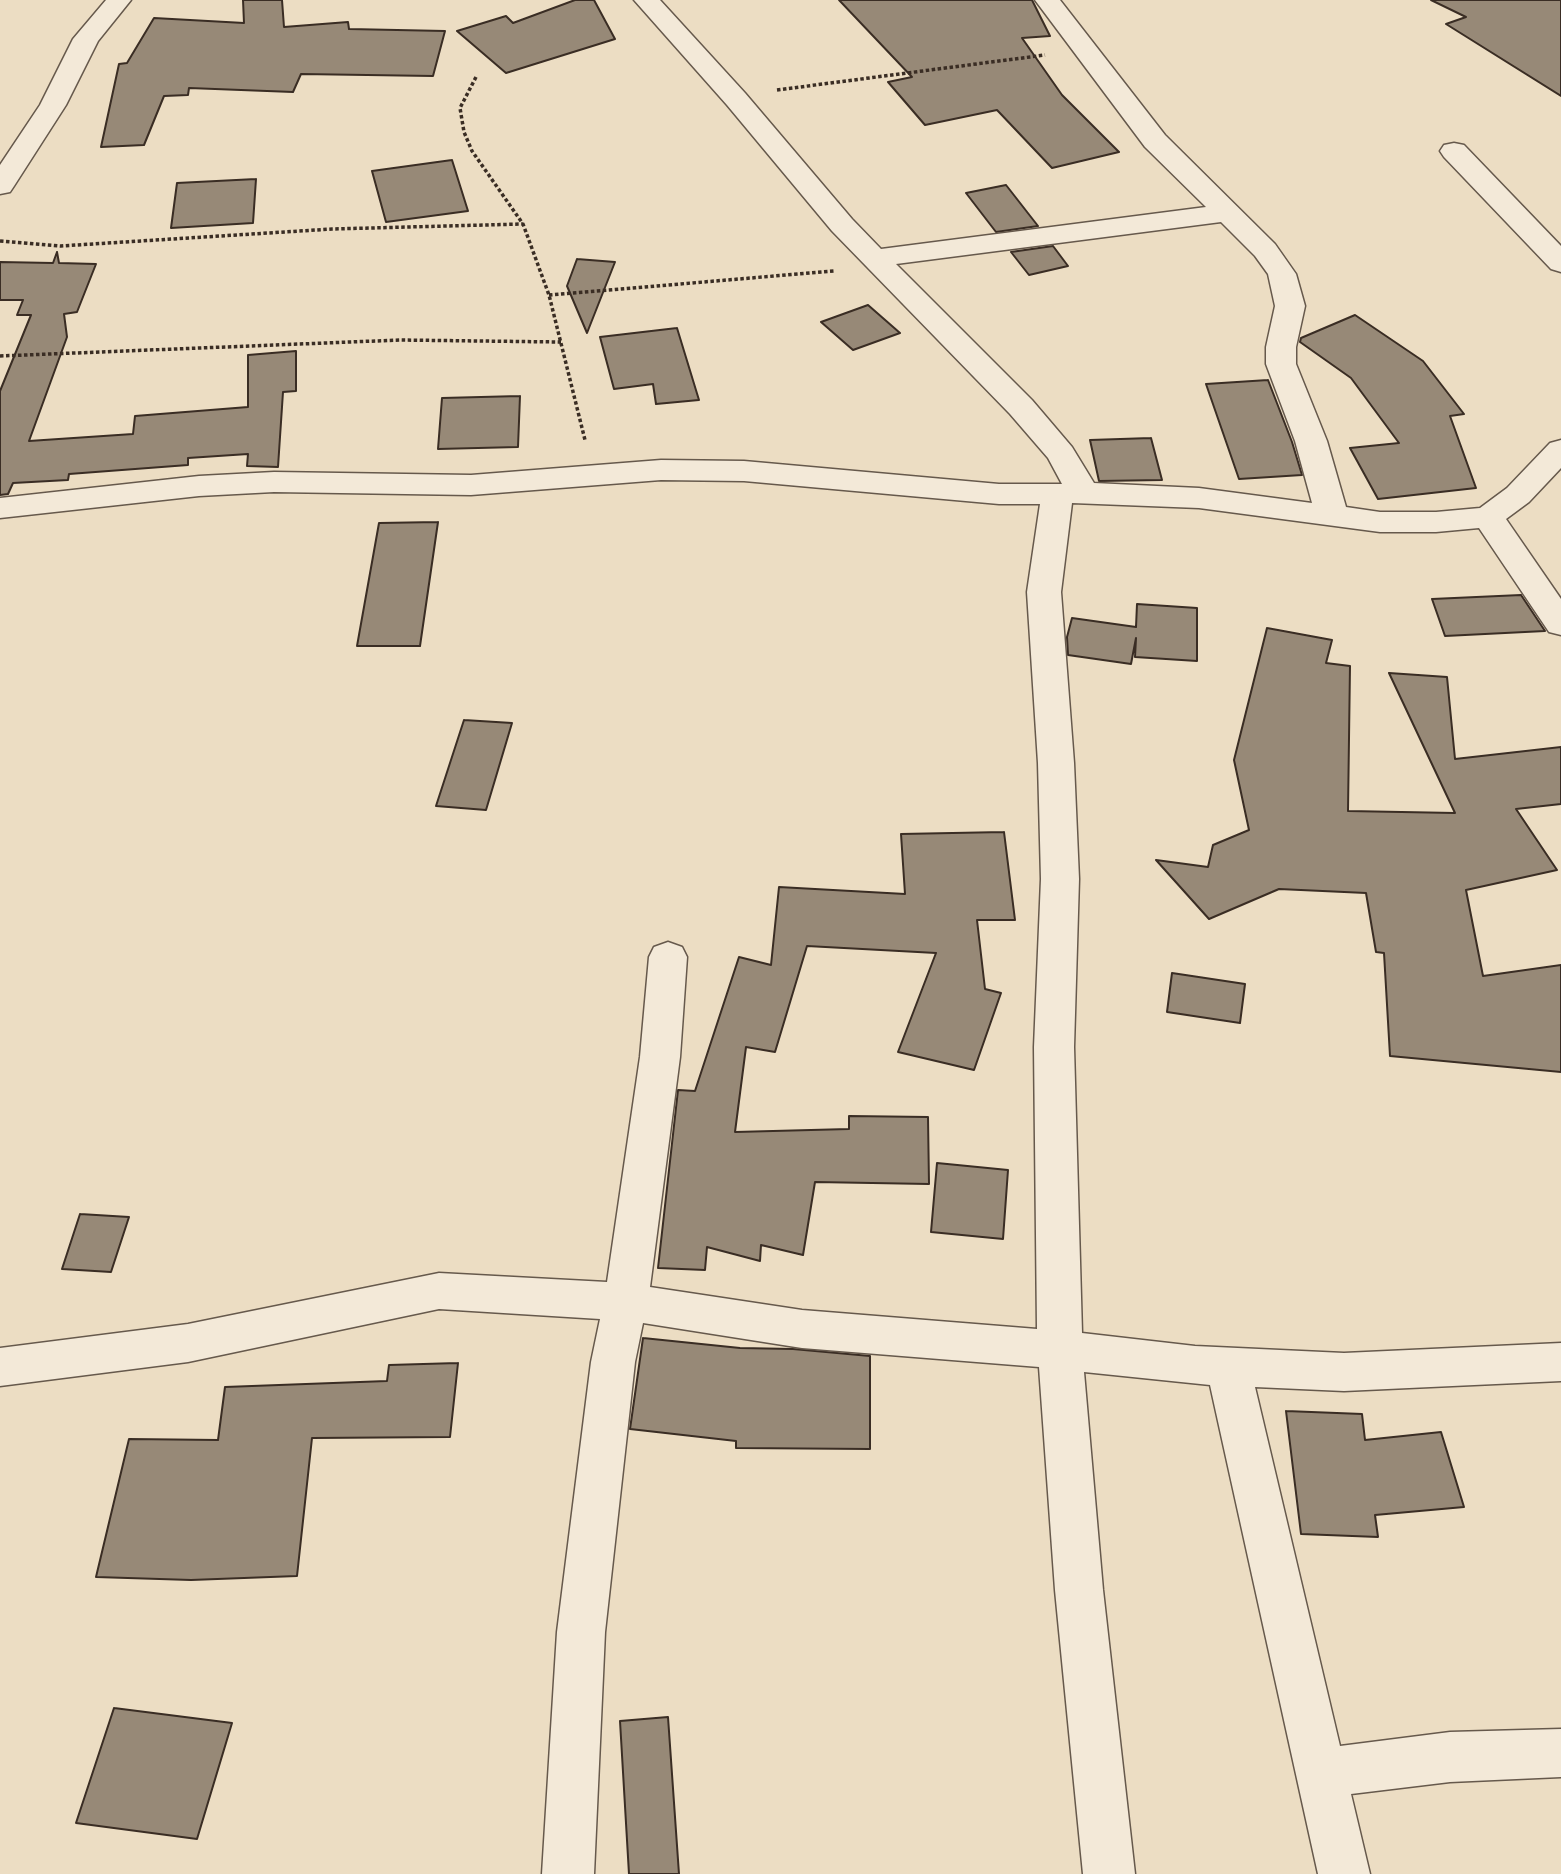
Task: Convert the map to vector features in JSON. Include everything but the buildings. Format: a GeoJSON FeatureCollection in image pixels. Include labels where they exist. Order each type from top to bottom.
{"type":"FeatureCollection","features":[{"type":"Feature","properties":{"kind":"street"},"geometry":{"type":"LineString","coordinates":[[0,186],[53,105],[86,39],[119,0]]}},
{"type":"Feature","properties":{"kind":"street"},"geometry":{"type":"LineString","coordinates":[[646,0],[736,99],[842,225],[1021,407],[1061,454],[1071,495],[1044,592],[1056,763],[1060,879],[1054,1116],[1060,1350],[1079,1590],[1110,1874]]}},
{"type":"Feature","properties":{"kind":"street"},"geometry":{"type":"LineString","coordinates":[[1047,0],[1155,141],[1265,250],[1282,274],[1290,306],[1281,347],[1281,364],[1311,441],[1332,515]]}},
{"type":"Feature","properties":{"kind":"street"},"geometry":{"type":"LineString","coordinates":[[1454,151],[1550,239],[1561,263]]}},
{"type":"Feature","properties":{"kind":"street"},"geometry":{"type":"LineString","coordinates":[[878,262],[1229,214]]}},
{"type":"Feature","properties":{"kind":"street"},"geometry":{"type":"LineString","coordinates":[[0,508],[249,483],[471,485],[661,470],[744,471],[965,492],[1071,495],[1110,493],[1199,498],[1380,522],[1436,522],[1488,517],[1518,495],[1561,450]]}},
{"type":"Feature","properties":{"kind":"street"},"geometry":{"type":"LineString","coordinates":[[1488,517],[1561,624]]}},
{"type":"Feature","properties":{"kind":"street"},"geometry":{"type":"LineString","coordinates":[[568,1874],[581,1632],[612,1362],[626,1302],[660,1056],[668,957]]}},
{"type":"Feature","properties":{"kind":"street"},"geometry":{"type":"LineString","coordinates":[[0,1367],[188,1343],[439,1291],[626,1302],[802,1329],[1228,1367],[1344,1372],[1561,1362]]}},
{"type":"Feature","properties":{"kind":"street"},"geometry":{"type":"LineString","coordinates":[[1228,1367],[1344,1874]]}},
{"type":"Feature","properties":{"kind":"street"},"geometry":{"type":"LineString","coordinates":[[1322,1773],[1450,1758],[1561,1753]]}},
{"type":"Feature","properties":{"kind":"path"},"geometry":{"type":"LineString","coordinates":[[736,99],[815,83],[909,75],[1084,48]]}},
{"type":"Feature","properties":{"kind":"path"},"geometry":{"type":"LineString","coordinates":[[476,77],[460,108],[464,132],[472,151],[523,224],[549,295],[594,474]]}},
{"type":"Feature","properties":{"kind":"path"},"geometry":{"type":"LineString","coordinates":[[0,241],[61,246],[318,230],[523,224]]}},
{"type":"Feature","properties":{"kind":"path"},"geometry":{"type":"LineString","coordinates":[[549,295],[651,285],[739,281],[878,262]]}},
{"type":"Feature","properties":{"kind":"path"},"geometry":{"type":"LineString","coordinates":[[0,356],[400,340],[561,342]]}}]}
